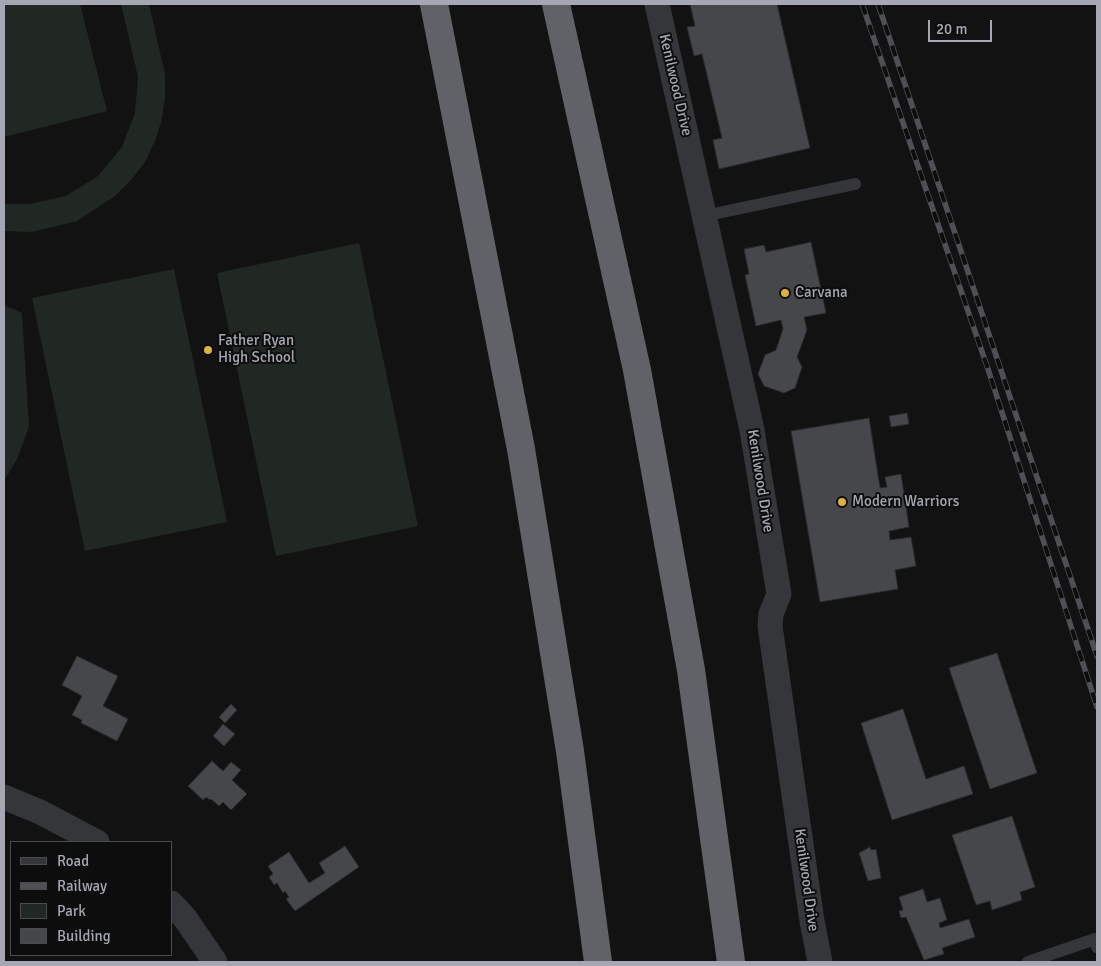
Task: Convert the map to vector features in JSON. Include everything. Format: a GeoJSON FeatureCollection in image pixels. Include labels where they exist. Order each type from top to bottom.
{"type":"FeatureCollection","features":[{"type":"Feature","properties":{"kind":"highway"},"geometry":{"type":"LineString","coordinates":[[434,4],[521,449],[570,751],[598,962]]}},
{"type":"Feature","properties":{"kind":"highway"},"geometry":{"type":"LineString","coordinates":[[556,4],[637,370],[691,670],[731,962]]}},
{"type":"Feature","properties":{"kind":"street","name":"Kenilwood Drive"},"geometry":{"type":"LineString","coordinates":[[657,4],[752,430],[779,594],[771,614],[770,626],[812,921],[820,962]]}},
{"type":"Feature","properties":{"kind":"street"},"geometry":{"type":"LineString","coordinates":[[4,797],[40,812],[95,841]]}},
{"type":"Feature","properties":{"kind":"street"},"geometry":{"type":"LineString","coordinates":[[172,904],[185,918],[215,962]]}},
{"type":"Feature","properties":{"kind":"lane"},"geometry":{"type":"LineString","coordinates":[[704,216],[855,184]]}},
{"type":"Feature","properties":{"kind":"lane"},"geometry":{"type":"LineString","coordinates":[[1028,962],[1095,939],[1097,947]]}},
{"type":"Feature","properties":{"kind":"green space"},"geometry":{"type":"Polygon","coordinates":[[[4,4],[80,4],[107,111],[4,137],[4,4]]]}},
{"type":"Feature","properties":{"kind":"green space"},"geometry":{"type":"Polygon","coordinates":[[[121,4],[149,4],[165,74],[165,97],[162,119],[155,141],[145,162],[115,196],[77,221],[32,232],[4,231],[4,204],[30,204],[66,196],[98,176],[122,147],[135,113],[138,77],[121,4]]]}},
{"type":"Feature","properties":{"kind":"green space"},"geometry":{"type":"Polygon","coordinates":[[[359,243],[418,526],[276,556],[217,273],[359,243]]]}},
{"type":"Feature","properties":{"kind":"green space"},"geometry":{"type":"Polygon","coordinates":[[[174,269],[227,522],[85,551],[32,298],[174,269]]]}},
{"type":"Feature","properties":{"kind":"green space"},"geometry":{"type":"Polygon","coordinates":[[[4,305],[22,313],[29,427],[17,459],[4,481],[4,305]]]}},
{"type":"Feature","properties":{"kind":"building"},"geometry":{"type":"Polygon","coordinates":[[[690,4],[777,4],[810,148],[719,169],[713,140],[722,138],[702,54],[694,56],[687,27],[695,26],[690,4]]]}},
{"type":"Feature","properties":{"kind":"building"},"geometry":{"type":"Polygon","coordinates":[[[811,242],[826,313],[804,317],[807,330],[797,357],[802,367],[795,388],[784,393],[764,386],[758,374],[765,355],[776,350],[783,329],[781,320],[756,326],[745,275],[749,274],[744,249],[764,245],[766,252],[811,242]]]}},
{"type":"Feature","properties":{"kind":"building"},"geometry":{"type":"Polygon","coordinates":[[[907,413],[909,424],[891,427],[889,416],[907,413]]]}},
{"type":"Feature","properties":{"kind":"building"},"geometry":{"type":"Polygon","coordinates":[[[869,418],[880,488],[887,487],[885,477],[901,474],[909,527],[889,531],[890,540],[911,537],[916,566],[895,570],[898,589],[820,602],[791,431],[869,418]]]}},
{"type":"Feature","properties":{"kind":"building"},"geometry":{"type":"Polygon","coordinates":[[[997,653],[1037,773],[990,789],[949,668],[997,653]]]}},
{"type":"Feature","properties":{"kind":"building"},"geometry":{"type":"Polygon","coordinates":[[[77,656],[118,676],[103,706],[128,719],[117,741],[81,723],[82,720],[72,715],[82,696],[62,685],[77,656]]]}},
{"type":"Feature","properties":{"kind":"building"},"geometry":{"type":"Polygon","coordinates":[[[231,704],[237,710],[225,723],[219,717],[231,704]]]}},
{"type":"Feature","properties":{"kind":"building"},"geometry":{"type":"Polygon","coordinates":[[[903,709],[926,779],[964,766],[973,794],[892,820],[861,723],[903,709]]]}},
{"type":"Feature","properties":{"kind":"building"},"geometry":{"type":"Polygon","coordinates":[[[223,724],[235,734],[224,746],[213,736],[223,724]]]}},
{"type":"Feature","properties":{"kind":"building"},"geometry":{"type":"Polygon","coordinates":[[[212,761],[223,771],[231,762],[241,770],[232,780],[247,794],[231,810],[223,802],[219,806],[206,797],[203,800],[188,786],[212,761]]]}},
{"type":"Feature","properties":{"kind":"building"},"geometry":{"type":"Polygon","coordinates":[[[1012,816],[1035,887],[1020,892],[1022,900],[992,910],[990,901],[976,905],[952,835],[1012,816]]]}},
{"type":"Feature","properties":{"kind":"building"},"geometry":{"type":"Polygon","coordinates":[[[345,846],[359,867],[295,911],[286,899],[289,897],[285,891],[283,893],[277,883],[274,885],[269,877],[273,874],[268,866],[289,852],[309,883],[325,873],[319,863],[345,846]]]}},
{"type":"Feature","properties":{"kind":"building"},"geometry":{"type":"Polygon","coordinates":[[[870,847],[871,850],[876,849],[881,878],[868,881],[859,853],[870,847]]]}},
{"type":"Feature","properties":{"kind":"building"},"geometry":{"type":"Polygon","coordinates":[[[923,889],[927,902],[940,898],[947,920],[939,923],[940,928],[969,919],[975,937],[942,948],[944,954],[924,960],[906,917],[901,918],[899,911],[903,910],[899,897],[923,889]]]}},
{"type":"Feature","properties":{"kind":"railway"},"geometry":{"type":"LineString","coordinates":[[862,4],[988,369],[1097,707]]}},
{"type":"Feature","properties":{"kind":"railway"},"geometry":{"type":"LineString","coordinates":[[878,4],[1097,656]]}},
{"type":"Feature","properties":{"kind":"place","name":"Carvana"},"geometry":{"type":"Point","coordinates":[785,293]}},
{"type":"Feature","properties":{"kind":"place","name":"Father Ryan High School"},"geometry":{"type":"Point","coordinates":[208,350]}},
{"type":"Feature","properties":{"kind":"place","name":"Modern Warriors"},"geometry":{"type":"Point","coordinates":[842,502]}}]}
